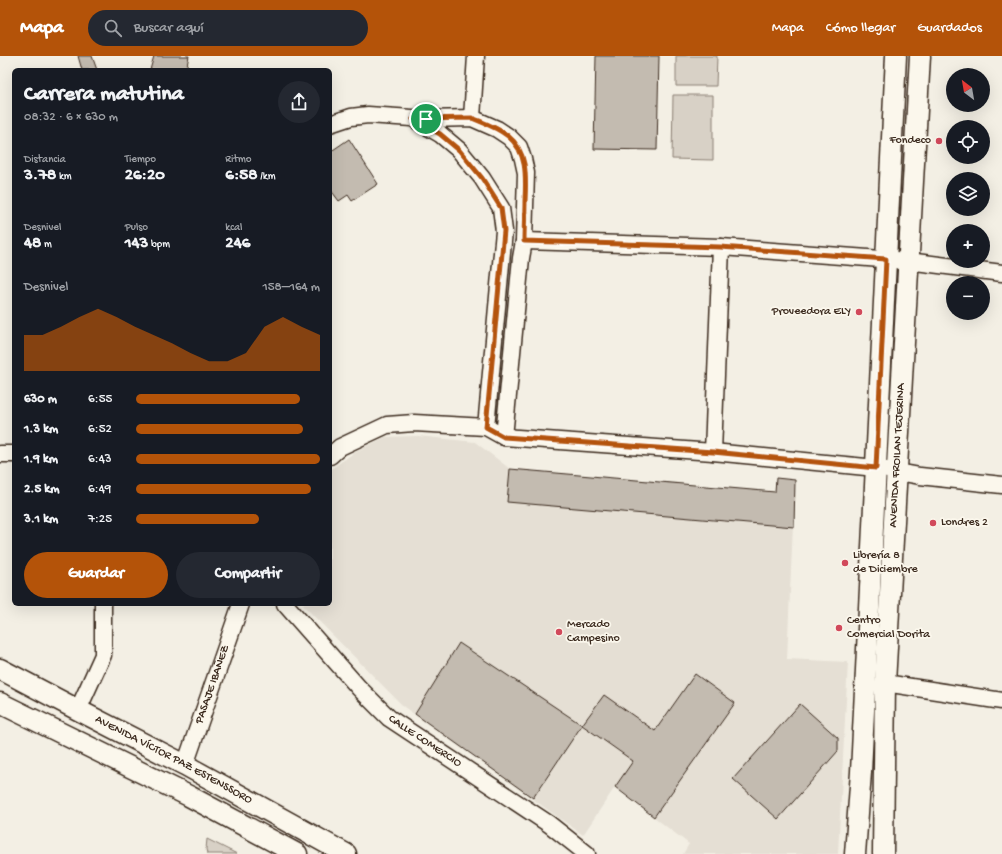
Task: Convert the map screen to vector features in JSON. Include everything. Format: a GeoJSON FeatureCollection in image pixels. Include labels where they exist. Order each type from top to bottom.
{"type":"FeatureCollection","features":[{"type":"Feature","properties":{"kind":"main road","name":"AVENIDA FROILAN TEJERINA"},"geometry":{"type":"LineString","coordinates":[[856,854],[896,56]]}},
{"type":"Feature","properties":{"kind":"main road","name":"AVENIDA FROILAN TEJERINA"},"geometry":{"type":"LineString","coordinates":[[883,854],[886,683],[920,56]]}},
{"type":"Feature","properties":{"kind":"main road","name":"AVENIDA VÍCTOR PAZ ESTENSSORO"},"geometry":{"type":"LineString","coordinates":[[0,669],[185,765],[346,854]]}},
{"type":"Feature","properties":{"kind":"main road","name":"AVENIDA VÍCTOR PAZ ESTENSSORO"},"geometry":{"type":"LineString","coordinates":[[0,703],[189,796],[297,854]]}},
{"type":"Feature","properties":{"kind":"main road"},"geometry":{"type":"LineString","coordinates":[[861,772],[870,799],[867,854]]}},
{"type":"Feature","properties":{"kind":"street"},"geometry":{"type":"LineString","coordinates":[[472,118],[476,56]]}},
{"type":"Feature","properties":{"kind":"street"},"geometry":{"type":"LineString","coordinates":[[332,123],[351,117],[368,115],[413,119],[472,118],[497,128],[519,147],[526,173],[524,241],[521,258],[504,437]]}},
{"type":"Feature","properties":{"kind":"street"},"geometry":{"type":"LineString","coordinates":[[413,119],[440,134],[459,150],[482,178],[501,208],[504,231],[486,427]]}},
{"type":"Feature","properties":{"kind":"street"},"geometry":{"type":"LineString","coordinates":[[524,241],[720,247],[908,261],[1002,273]]}},
{"type":"Feature","properties":{"kind":"street"},"geometry":{"type":"LineString","coordinates":[[713,452],[720,247]]}},
{"type":"Feature","properties":{"kind":"street"},"geometry":{"type":"LineString","coordinates":[[332,454],[340,447],[387,425],[414,423],[486,427],[504,437],[713,452],[876,468],[897,473],[1002,485]]}},
{"type":"Feature","properties":{"kind":"street"},"geometry":{"type":"LineString","coordinates":[[0,454],[12,454]]}},
{"type":"Feature","properties":{"kind":"street"},"geometry":{"type":"LineString","coordinates":[[78,710],[103,656],[103,606]]}},
{"type":"Feature","properties":{"kind":"street","name":"PASAJE IBAÑEZ"},"geometry":{"type":"LineString","coordinates":[[185,765],[240,606]]}},
{"type":"Feature","properties":{"kind":"street","name":"CALLE COMERCIO"},"geometry":{"type":"LineString","coordinates":[[287,606],[359,688],[389,718],[548,824],[588,854]]}},
{"type":"Feature","properties":{"kind":"street"},"geometry":{"type":"LineString","coordinates":[[886,683],[1002,701]]}},
{"type":"Feature","properties":{"kind":"shaded area"},"geometry":{"type":"Polygon","coordinates":[[[676,56],[717,56],[716,86],[676,86],[676,56]]]}},
{"type":"Feature","properties":{"kind":"shaded area"},"geometry":{"type":"Polygon","coordinates":[[[673,95],[713,95],[713,160],[672,159],[673,95]]]}},
{"type":"Feature","properties":{"kind":"shaded area","name":"Mercado Campesino"},"geometry":{"type":"Polygon","coordinates":[[[418,436],[475,442],[510,469],[774,492],[776,478],[795,480],[787,659],[848,662],[838,854],[683,854],[689,844],[615,787],[583,835],[404,707],[304,606],[332,606],[332,469],[355,452],[385,437],[418,436]]]}},
{"type":"Feature","properties":{"kind":"shaded area"},"geometry":{"type":"Polygon","coordinates":[[[207,839],[237,854],[207,854],[207,839]]]}},
{"type":"Feature","properties":{"kind":"building"},"geometry":{"type":"Polygon","coordinates":[[[78,56],[92,56],[96,68],[81,68],[78,56]]]}},
{"type":"Feature","properties":{"kind":"building"},"geometry":{"type":"Polygon","coordinates":[[[154,56],[189,56],[186,68],[151,68],[154,56]]]}},
{"type":"Feature","properties":{"kind":"building"},"geometry":{"type":"Polygon","coordinates":[[[596,56],[659,56],[657,150],[594,149],[596,56]]]}},
{"type":"Feature","properties":{"kind":"building"},"geometry":{"type":"Polygon","coordinates":[[[349,139],[378,184],[352,201],[348,195],[339,201],[332,192],[332,151],[349,139]]]}},
{"type":"Feature","properties":{"kind":"building"},"geometry":{"type":"Polygon","coordinates":[[[510,469],[775,492],[776,478],[795,480],[794,527],[507,502],[510,469]]]}},
{"type":"Feature","properties":{"kind":"building"},"geometry":{"type":"Polygon","coordinates":[[[459,643],[582,725],[533,798],[415,714],[459,643]]]}},
{"type":"Feature","properties":{"kind":"building"},"geometry":{"type":"Polygon","coordinates":[[[695,674],[735,703],[654,817],[615,787],[633,761],[582,725],[604,695],[655,731],[695,674]]]}},
{"type":"Feature","properties":{"kind":"building"},"geometry":{"type":"Polygon","coordinates":[[[800,704],[838,738],[838,751],[778,819],[733,779],[800,704]]]}},
{"type":"Feature","properties":{"kind":"place","name":"Fondeco"},"geometry":{"type":"Point","coordinates":[939,141]}},
{"type":"Feature","properties":{"kind":"place","name":"Proveedora ELY"},"geometry":{"type":"Point","coordinates":[859,312]}},
{"type":"Feature","properties":{"kind":"place","name":"Londres 2"},"geometry":{"type":"Point","coordinates":[933,523]}},
{"type":"Feature","properties":{"kind":"place","name":"Librería 8 de Diciembre"},"geometry":{"type":"Point","coordinates":[845,563]}},
{"type":"Feature","properties":{"kind":"place","name":"Centro Comercial Dorita"},"geometry":{"type":"Point","coordinates":[839,628]}},
{"type":"Feature","properties":{"kind":"place","name":"Mercado Campesino"},"geometry":{"type":"Point","coordinates":[559,632]}},
{"type":"Feature","properties":{"kind":"route"},"geometry":{"type":"LineString","coordinates":[[472,118],[497,128],[519,147],[526,173],[524,241],[720,247],[886,259],[876,468],[713,452],[504,437],[486,427],[504,231],[501,208],[482,178],[459,150],[440,134],[413,119],[426,119],[472,118]]}}]}
